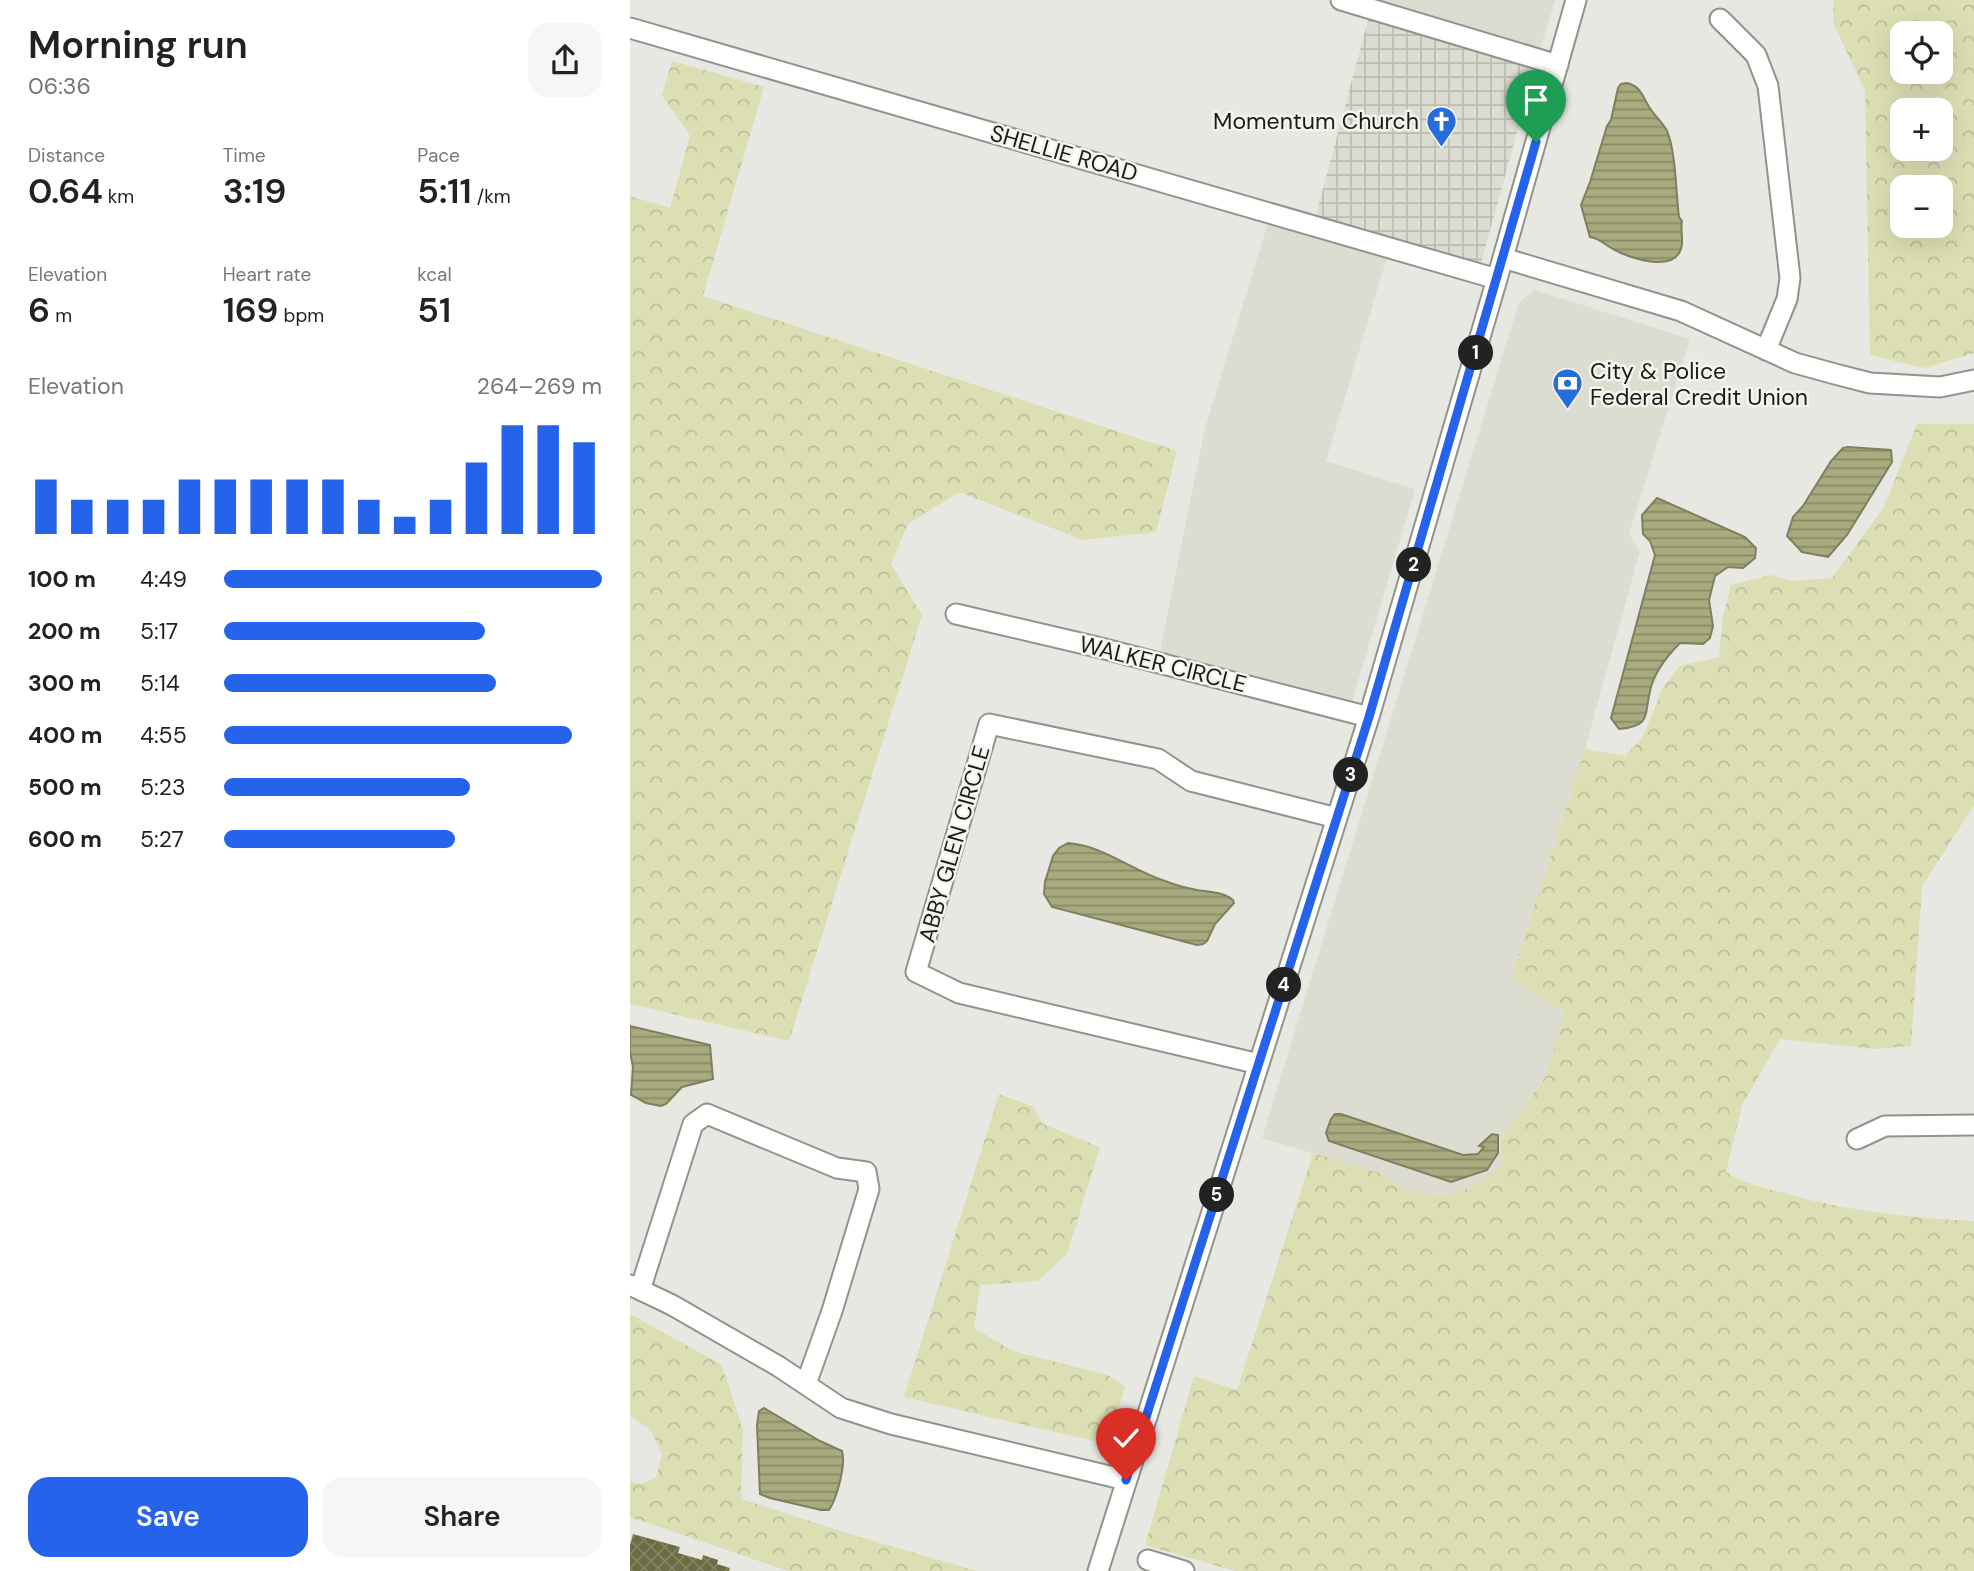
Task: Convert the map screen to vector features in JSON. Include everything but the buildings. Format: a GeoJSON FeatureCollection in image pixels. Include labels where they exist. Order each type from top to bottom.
{"type":"FeatureCollection","features":[{"type":"Feature","properties":{"kind":"street"},"geometry":{"type":"LineString","coordinates":[[1341,0],[1558,65]]}},
{"type":"Feature","properties":{"kind":"street"},"geometry":{"type":"LineString","coordinates":[[1098,1571],[1369,717],[1576,0]]}},
{"type":"Feature","properties":{"kind":"street"},"geometry":{"type":"LineString","coordinates":[[1720,19],[1756,55],[1768,86],[1790,278],[1787,299],[1766,350]]}},
{"type":"Feature","properties":{"kind":"street","name":"SHELLIE ROAD"},"geometry":{"type":"LineString","coordinates":[[630,28],[1497,279]]}},
{"type":"Feature","properties":{"kind":"street"},"geometry":{"type":"LineString","coordinates":[[1503,258],[1681,311],[1795,363],[1870,383],[1940,387],[1974,380]]}},
{"type":"Feature","properties":{"kind":"street","name":"WALKER CIRCLE"},"geometry":{"type":"LineString","coordinates":[[956,614],[1097,647],[1369,717]]}},
{"type":"Feature","properties":{"kind":"street","name":"ABBY GLEN CIRCLE"},"geometry":{"type":"LineString","coordinates":[[1259,1063],[959,993],[916,972],[989,724],[1158,759],[1191,781],[1337,818]]}},
{"type":"Feature","properties":{"kind":"street"},"geometry":{"type":"LineString","coordinates":[[806,1384],[832,1311],[869,1189],[866,1172],[837,1168],[708,1114],[693,1124],[635,1287],[672,1304],[778,1366],[841,1408],[891,1424],[1126,1480]]}},
{"type":"Feature","properties":{"kind":"street"},"geometry":{"type":"LineString","coordinates":[[1857,1139],[1885,1126],[1974,1125]]}},
{"type":"Feature","properties":{"kind":"street"},"geometry":{"type":"LineString","coordinates":[[1148,1560],[1184,1571]]}},
{"type":"Feature","properties":{"kind":"shaded area"},"geometry":{"type":"Polygon","coordinates":[[[1375,0],[1555,0],[1535,67],[1369,16],[1375,0]]]}},
{"type":"Feature","properties":{"kind":"shaded area"},"geometry":{"type":"Polygon","coordinates":[[[1369,16],[1535,67],[1476,281],[1312,230],[1369,16]]]}},
{"type":"Feature","properties":{"kind":"shaded area"},"geometry":{"type":"Polygon","coordinates":[[[1627,83],[1640,91],[1665,127],[1674,161],[1682,242],[1676,256],[1661,262],[1640,260],[1590,237],[1581,205],[1611,120],[1618,88],[1627,83]]]}},
{"type":"Feature","properties":{"kind":"shaded area"},"geometry":{"type":"Polygon","coordinates":[[[1269,220],[1388,254],[1326,461],[1415,489],[1347,719],[1156,671],[1205,428],[1269,220]]]}},
{"type":"Feature","properties":{"kind":"shaded area"},"geometry":{"type":"Polygon","coordinates":[[[1535,290],[1690,339],[1629,534],[1640,551],[1585,749],[1512,975],[1535,996],[1566,1009],[1546,1076],[1500,1140],[1504,1163],[1470,1188],[1441,1196],[1404,1190],[1379,1173],[1262,1138],[1519,302],[1535,290]]]}},
{"type":"Feature","properties":{"kind":"shaded area"},"geometry":{"type":"Polygon","coordinates":[[[1843,448],[1891,450],[1892,462],[1847,535],[1828,557],[1802,552],[1787,536],[1793,517],[1831,461],[1843,448]]]}},
{"type":"Feature","properties":{"kind":"shaded area"},"geometry":{"type":"Polygon","coordinates":[[[1657,498],[1745,537],[1756,548],[1755,558],[1743,568],[1728,567],[1715,576],[1709,600],[1713,626],[1710,638],[1703,644],[1680,643],[1655,677],[1644,718],[1636,725],[1619,729],[1611,718],[1655,555],[1650,541],[1643,534],[1642,515],[1657,498]]]}},
{"type":"Feature","properties":{"kind":"shaded area"},"geometry":{"type":"Polygon","coordinates":[[[1068,843],[1106,853],[1173,884],[1225,895],[1234,903],[1215,924],[1207,941],[1197,945],[1052,907],[1044,894],[1045,882],[1053,856],[1059,848],[1068,843]]]}},
{"type":"Feature","properties":{"kind":"shaded area"},"geometry":{"type":"Polygon","coordinates":[[[630,1026],[710,1045],[713,1079],[682,1087],[661,1106],[646,1103],[631,1095],[633,1067],[630,1026]]]}},
{"type":"Feature","properties":{"kind":"shaded area"},"geometry":{"type":"Polygon","coordinates":[[[1335,1114],[1463,1155],[1478,1154],[1484,1147],[1479,1146],[1492,1134],[1498,1135],[1498,1153],[1487,1170],[1451,1182],[1329,1141],[1326,1133],[1335,1114]]]}},
{"type":"Feature","properties":{"kind":"shaded area"},"geometry":{"type":"Polygon","coordinates":[[[764,1408],[842,1451],[840,1481],[829,1510],[760,1494],[757,1425],[759,1411],[764,1408]]]}},
{"type":"Feature","properties":{"kind":"green space"},"geometry":{"type":"Polygon","coordinates":[[[1834,0],[1974,0],[1974,353],[1924,368],[1870,355],[1865,91],[1833,23],[1834,0]]]}},
{"type":"Feature","properties":{"kind":"green space"},"geometry":{"type":"Polygon","coordinates":[[[672,61],[764,87],[703,296],[1177,451],[1156,532],[1083,540],[959,492],[908,524],[891,564],[922,615],[789,1041],[630,1004],[630,196],[670,208],[690,136],[662,95],[672,61]]]}},
{"type":"Feature","properties":{"kind":"green space"},"geometry":{"type":"Polygon","coordinates":[[[1917,424],[1974,424],[1974,805],[1922,886],[1911,1046],[1875,1049],[1780,1039],[1742,1105],[1726,1172],[1756,1185],[1833,1205],[1903,1216],[1974,1221],[1974,1571],[1235,1571],[1145,1545],[1194,1376],[1237,1390],[1313,1153],[1379,1173],[1404,1190],[1441,1196],[1470,1188],[1503,1163],[1500,1140],[1546,1076],[1565,1010],[1535,996],[1512,975],[1585,749],[1625,756],[1643,737],[1663,687],[1680,666],[1719,657],[1723,616],[1731,585],[1771,575],[1793,581],[1832,578],[1884,507],[1917,424]]]}},
{"type":"Feature","properties":{"kind":"green space"},"geometry":{"type":"Polygon","coordinates":[[[999,1094],[1032,1106],[1043,1124],[1100,1147],[1067,1254],[1038,1281],[980,1285],[974,1328],[1013,1351],[1108,1375],[1125,1387],[1107,1444],[904,1397],[999,1094]]]}},
{"type":"Feature","properties":{"kind":"green space"},"geometry":{"type":"Polygon","coordinates":[[[630,1314],[722,1365],[743,1430],[741,1499],[977,1571],[788,1571],[630,1517],[630,1481],[641,1484],[656,1478],[662,1454],[651,1430],[630,1415],[630,1314]]]}},
{"type":"Feature","properties":{"kind":"place","name":"Momentum Church"},"geometry":{"type":"Point","coordinates":[1442,148]}},
{"type":"Feature","properties":{"kind":"place","name":"City & Police Federal Credit Union"},"geometry":{"type":"Point","coordinates":[1567,411]}},
{"type":"Feature","properties":{"kind":"route"},"geometry":{"type":"LineString","coordinates":[[1126,1480],[1369,717],[1536,142]]}}]}
